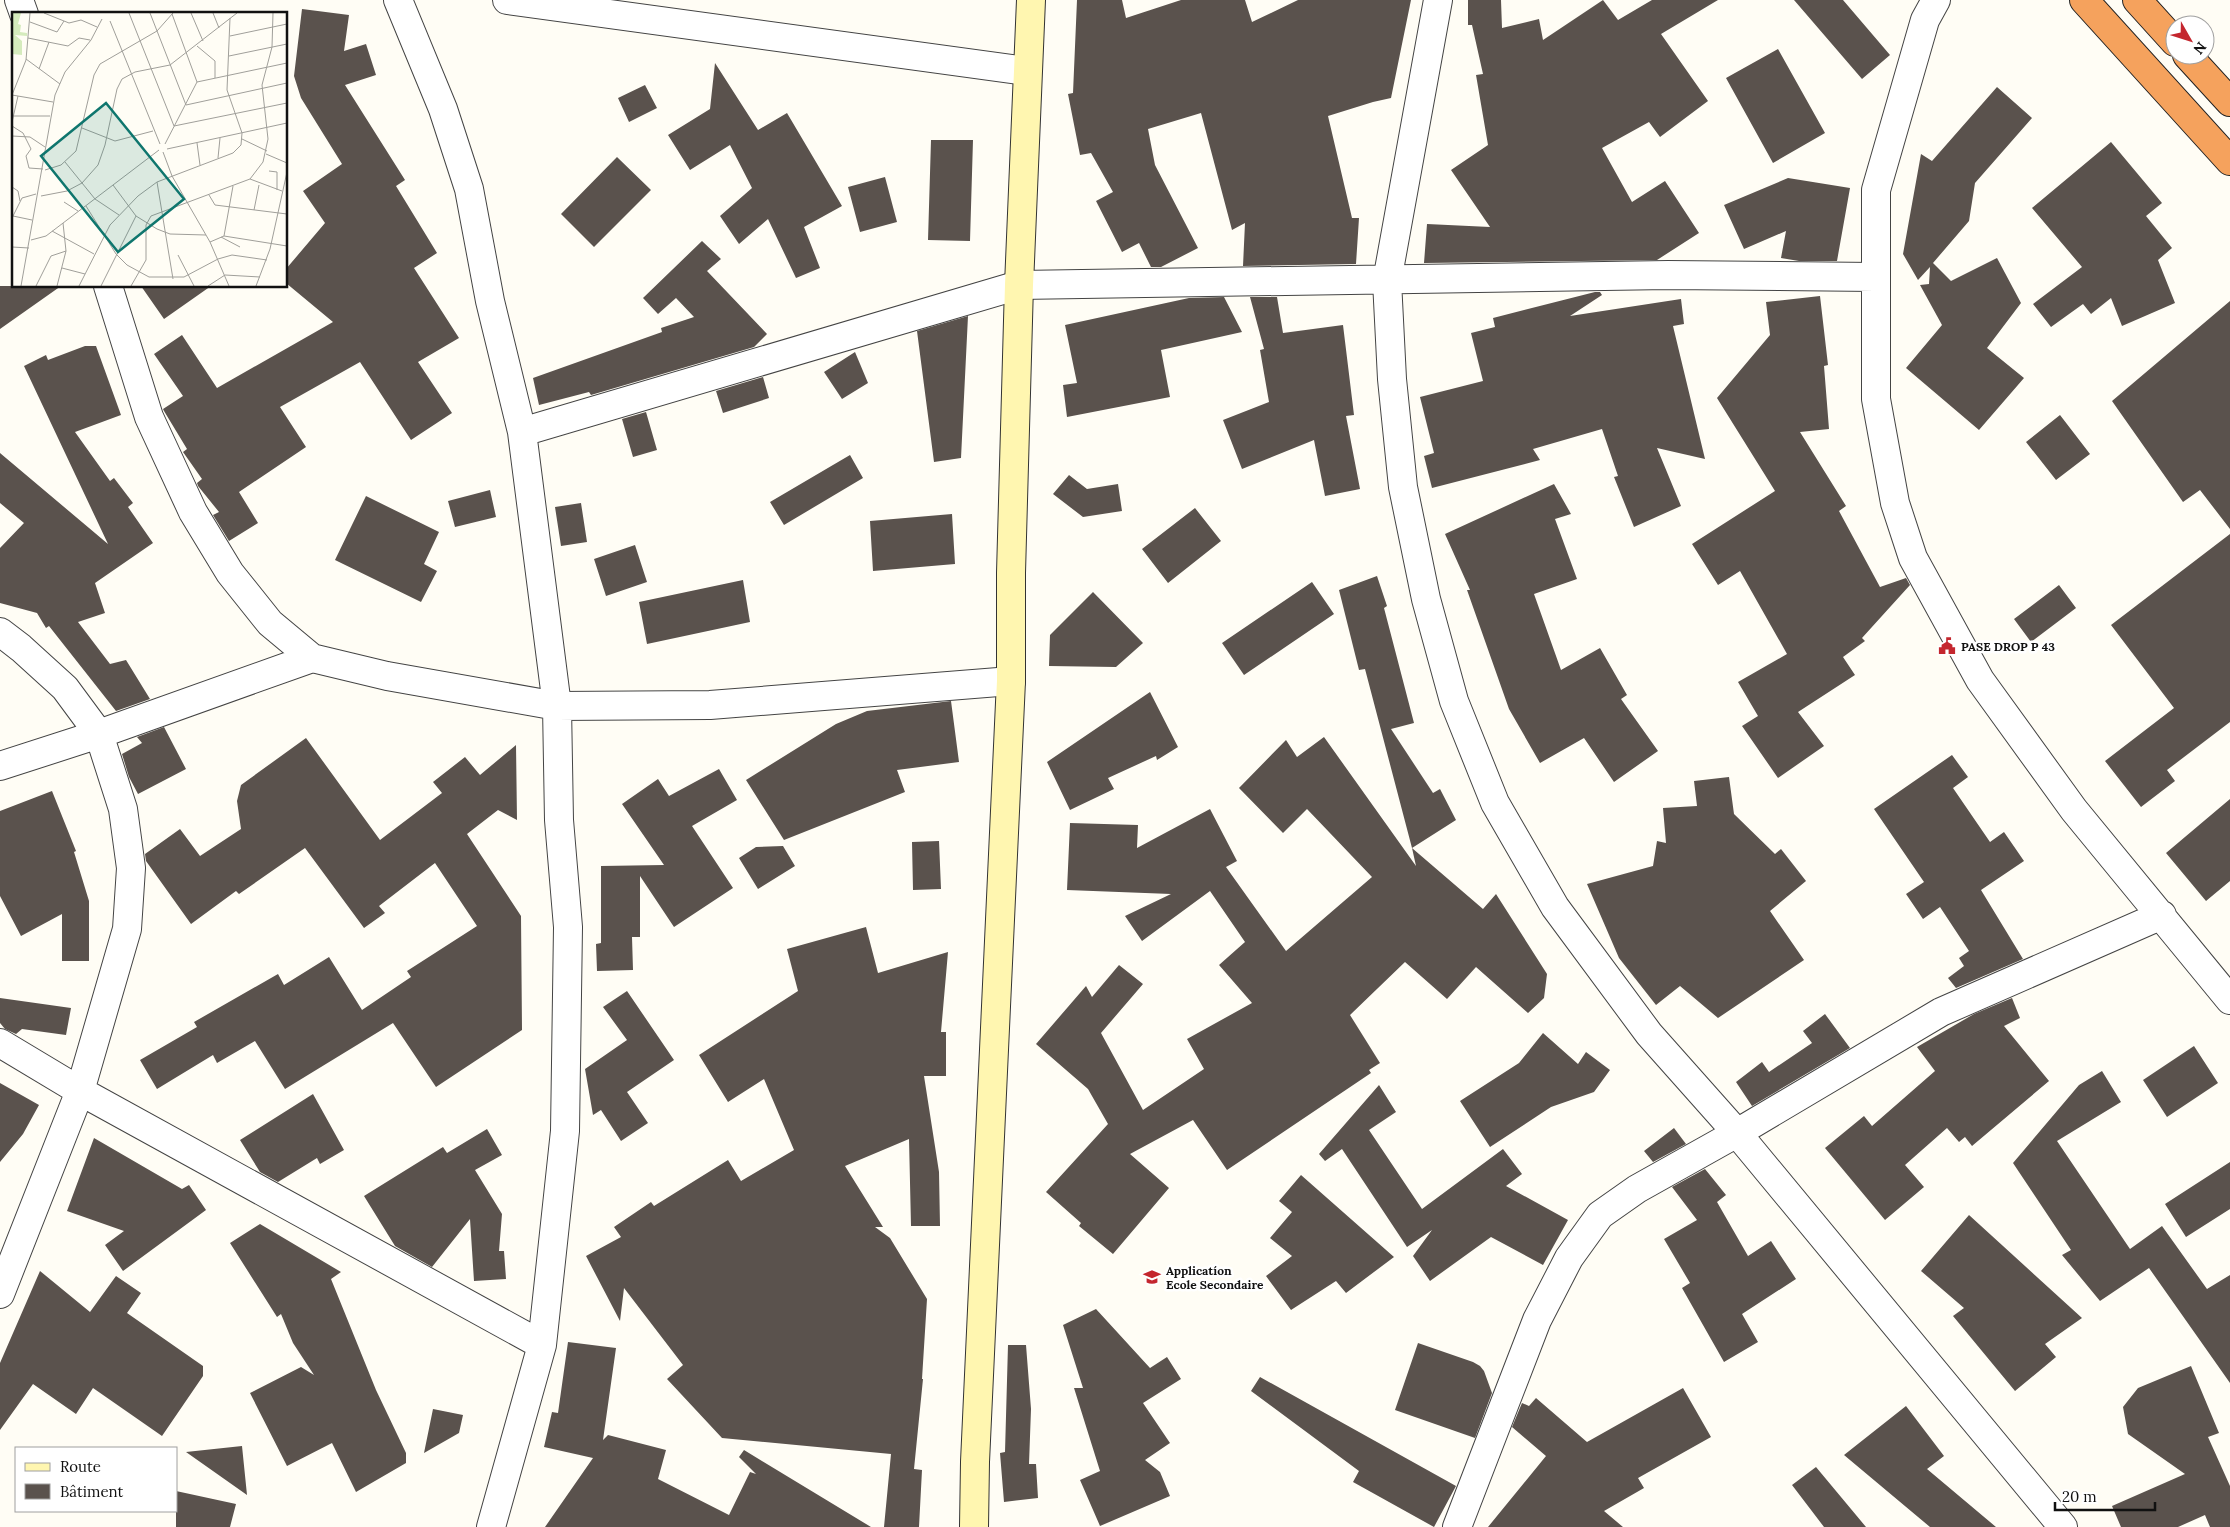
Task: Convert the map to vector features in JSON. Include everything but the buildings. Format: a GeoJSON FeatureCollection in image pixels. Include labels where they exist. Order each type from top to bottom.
{"type":"FeatureCollection","features":[{"type":"Feature","properties":{"kind":"highway"},"geometry":{"type":"LineString","coordinates":[[2084,0],[2230,161]]}},
{"type":"Feature","properties":{"kind":"highway"},"geometry":{"type":"LineString","coordinates":[[2137,0],[2165,31]]}},
{"type":"Feature","properties":{"kind":"highway"},"geometry":{"type":"LineString","coordinates":[[2196,65],[2230,102]]}},
{"type":"Feature","properties":{"kind":"main road"},"geometry":{"type":"LineString","coordinates":[[974,1527],[975,1452],[1011,681],[1011,573],[1019,285],[1031,0]]}},
{"type":"Feature","properties":{"kind":"street"},"geometry":{"type":"LineString","coordinates":[[19,0],[23,12]]}},
{"type":"Feature","properties":{"kind":"street"},"geometry":{"type":"LineString","coordinates":[[398,0],[443,109],[469,189],[490,301],[522,432],[557,706],[559,820],[568,927],[565,1130],[542,1345],[491,1527]]}},
{"type":"Feature","properties":{"kind":"street"},"geometry":{"type":"LineString","coordinates":[[507,0],[1027,72]]}},
{"type":"Feature","properties":{"kind":"street"},"geometry":{"type":"LineString","coordinates":[[1438,0],[1388,281],[1392,379],[1403,487],[1426,599],[1454,701],[1495,803],[1561,915],[1649,1034],[1737,1133],[2063,1527]]}},
{"type":"Feature","properties":{"kind":"street"},"geometry":{"type":"LineString","coordinates":[[1936,0],[1925,20],[1876,190],[1876,399],[1895,503],[1913,558],[1980,680],[2074,810],[2230,1000]]}},
{"type":"Feature","properties":{"kind":"street"},"geometry":{"type":"LineString","coordinates":[[522,432],[1019,285],[1388,281],[1668,275],[1875,277]]}},
{"type":"Feature","properties":{"kind":"street"},"geometry":{"type":"LineString","coordinates":[[109,288],[149,417],[193,512],[230,573],[270,623],[312,658],[387,676],[557,706],[710,705],[1011,681]]}},
{"type":"Feature","properties":{"kind":"street"},"geometry":{"type":"LineString","coordinates":[[0,632],[21,648],[65,688],[99,734],[123,809],[131,868],[127,929],[80,1091],[0,1294]]}},
{"type":"Feature","properties":{"kind":"street"},"geometry":{"type":"LineString","coordinates":[[0,766],[99,734],[312,658]]}},
{"type":"Feature","properties":{"kind":"street"},"geometry":{"type":"LineString","coordinates":[[1457,1527],[1537,1320],[1569,1258],[1600,1215],[1637,1189],[1737,1133],[1941,1012],[2162,915]]}},
{"type":"Feature","properties":{"kind":"street"},"geometry":{"type":"LineString","coordinates":[[0,1043],[80,1091],[542,1345]]}},
{"type":"Feature","properties":{"kind":"place","name":"PASE DROP P 43"},"geometry":{"type":"Point","coordinates":[1947,646]}},
{"type":"Feature","properties":{"kind":"place","name":"Applicatíon Ecole Secondaire"},"geometry":{"type":"Point","coordinates":[1152,1277]}}]}
